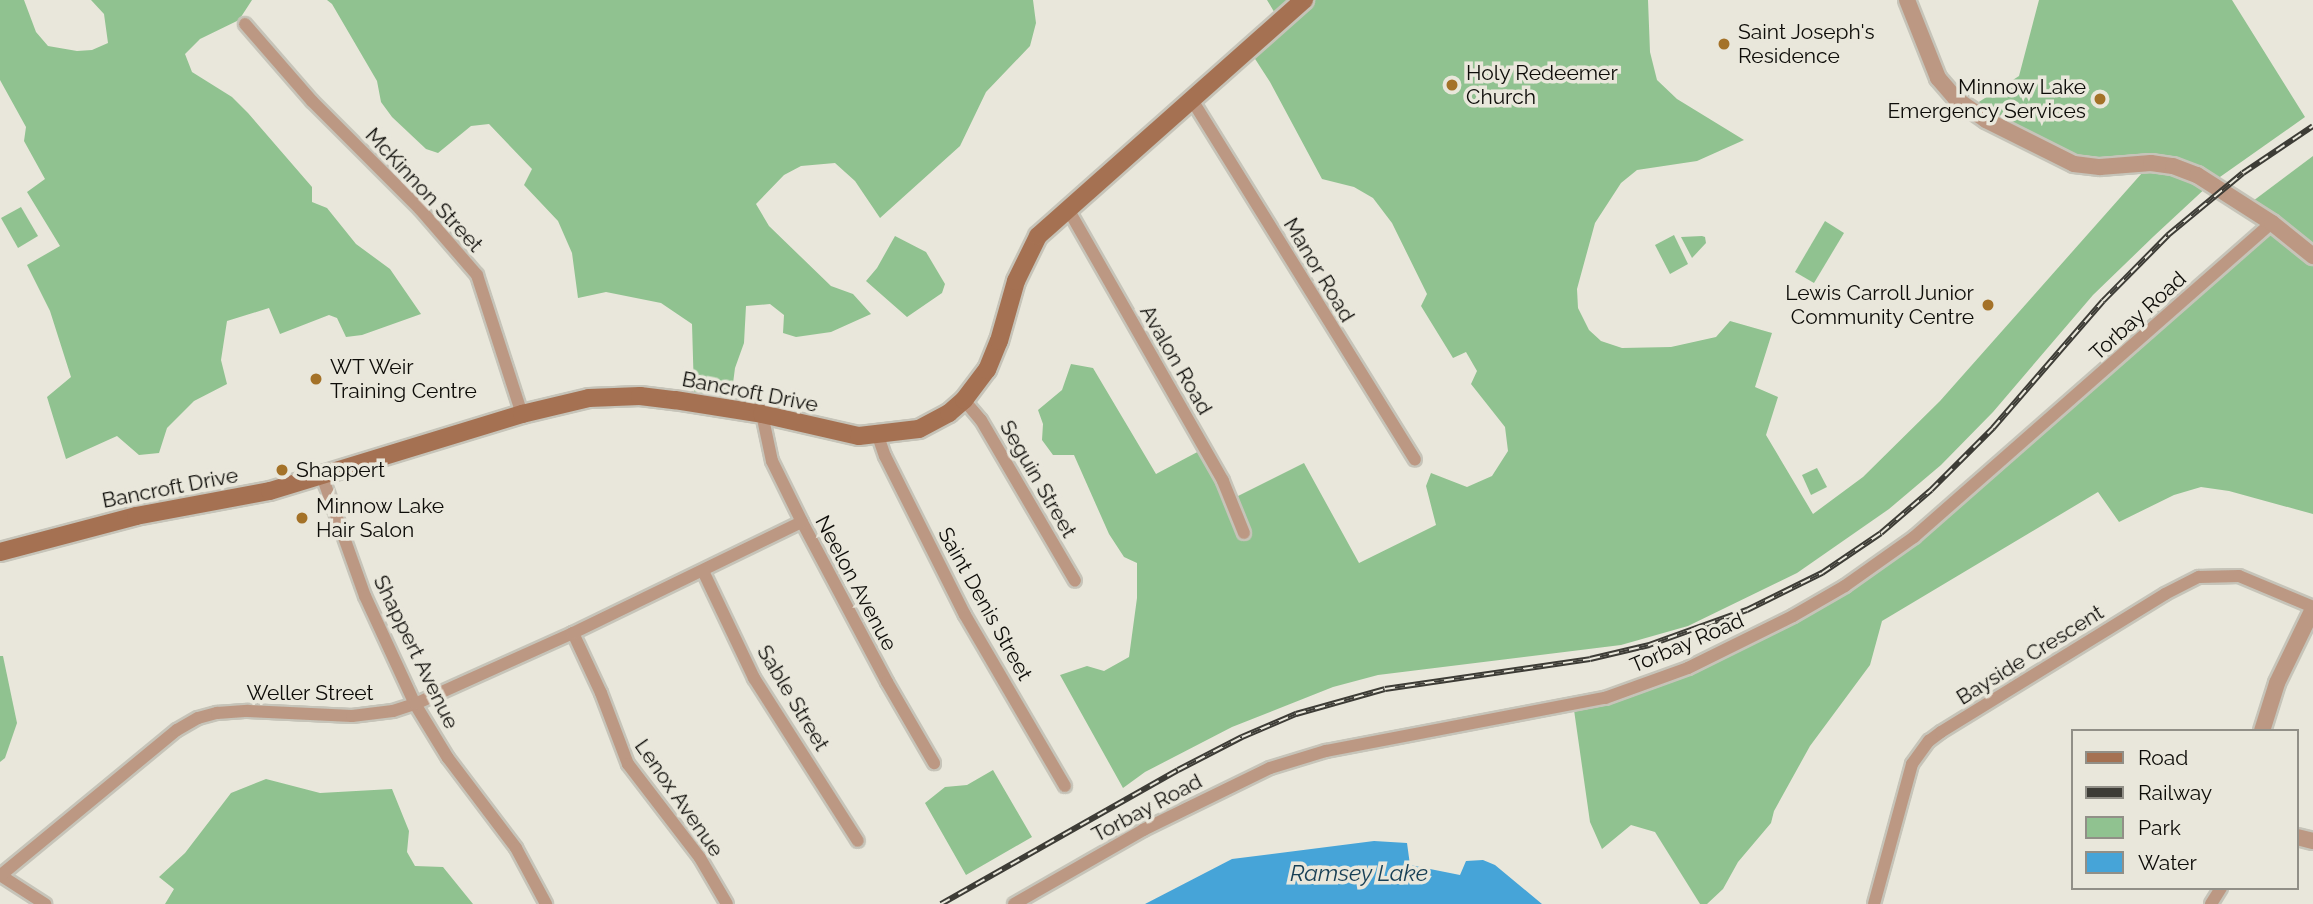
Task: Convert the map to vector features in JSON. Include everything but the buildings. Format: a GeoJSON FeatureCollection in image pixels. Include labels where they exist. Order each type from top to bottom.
{"type":"FeatureCollection","features":[{"type":"Feature","properties":{"kind":"main road","name":"Bancroft Drive"},"geometry":{"type":"LineString","coordinates":[[0,552],[136,516],[244,497],[322,476],[522,414],[589,398],[620,395],[675,400],[762,414],[836,433],[878,436],[919,429],[949,413],[964,400],[994,356],[1010,298],[1030,247],[1068,209],[1304,0]]}},
{"type":"Feature","properties":{"kind":"street"},"geometry":{"type":"LineString","coordinates":[[1907,0],[1938,78],[1956,99],[1986,120],[2074,164],[2100,167],[2151,163],[2173,166],[2209,182],[2272,223],[2313,256]]}},
{"type":"Feature","properties":{"kind":"street","name":"McKinnon Street"},"geometry":{"type":"LineString","coordinates":[[245,24],[312,101],[420,209],[477,275],[522,414]]}},
{"type":"Feature","properties":{"kind":"street","name":"Manor Road"},"geometry":{"type":"LineString","coordinates":[[1192,100],[1388,421],[1415,460]]}},
{"type":"Feature","properties":{"kind":"street","name":"Avalon Road"},"geometry":{"type":"LineString","coordinates":[[1068,209],[1223,481],[1244,533]]}},
{"type":"Feature","properties":{"kind":"street","name":"Torbay Road"},"geometry":{"type":"LineString","coordinates":[[1014,904],[1143,830],[1270,768],[1326,751],[1605,698],[1688,668],[1793,616],[1845,586],[1914,537],[2272,223]]}},
{"type":"Feature","properties":{"kind":"street","name":"Seguin Street"},"geometry":{"type":"LineString","coordinates":[[964,400],[981,420],[1075,581]]}},
{"type":"Feature","properties":{"kind":"street","name":"Neelon Avenue"},"geometry":{"type":"LineString","coordinates":[[762,414],[772,461],[802,522],[887,682],[934,763]]}},
{"type":"Feature","properties":{"kind":"street","name":"Saint Denis Street"},"geometry":{"type":"LineString","coordinates":[[878,436],[885,456],[965,615],[1065,786]]}},
{"type":"Feature","properties":{"kind":"street","name":"Shappert Avenue"},"geometry":{"type":"LineString","coordinates":[[322,476],[365,596],[415,704],[448,758],[516,848],[546,904]]}},
{"type":"Feature","properties":{"kind":"street","name":"Weller Street"},"geometry":{"type":"LineString","coordinates":[[0,875],[177,730],[198,718],[217,713],[248,711],[377,714],[415,704],[573,633],[802,522]]}},
{"type":"Feature","properties":{"kind":"street","name":"Sable Street"},"geometry":{"type":"LineString","coordinates":[[702,571],[754,678],[858,841]]}},
{"type":"Feature","properties":{"kind":"street","name":"Bayside Crescent"},"geometry":{"type":"LineString","coordinates":[[1874,904],[1912,764],[1929,741],[1941,732],[2165,594],[2199,578],[2239,576],[2313,608]]}},
{"type":"Feature","properties":{"kind":"street"},"geometry":{"type":"LineString","coordinates":[[2263,729],[2277,683],[2313,608]]}},
{"type":"Feature","properties":{"kind":"street","name":"Lenox Avenue"},"geometry":{"type":"LineString","coordinates":[[573,633],[601,693],[628,764],[700,858],[727,904]]}},
{"type":"Feature","properties":{"kind":"street"},"geometry":{"type":"LineString","coordinates":[[0,875],[45,904]]}},
{"type":"Feature","properties":{"kind":"green space"},"geometry":{"type":"Polygon","coordinates":[[[0,0],[24,0],[36,32],[48,46],[77,51],[92,50],[108,43],[104,14],[91,0],[252,0],[239,20],[200,39],[185,54],[192,72],[232,97],[248,113],[312,187],[312,202],[327,208],[356,244],[390,269],[421,314],[362,335],[346,337],[337,318],[329,315],[280,334],[269,308],[227,321],[221,360],[227,384],[194,401],[167,428],[159,453],[139,455],[117,436],[66,459],[47,397],[71,377],[50,311],[27,265],[60,246],[27,192],[45,179],[24,141],[26,127],[0,80],[0,0]]]}},
{"type":"Feature","properties":{"kind":"green space"},"geometry":{"type":"Polygon","coordinates":[[[327,0],[1033,0],[1036,23],[1030,46],[986,92],[960,146],[880,218],[855,181],[835,163],[801,166],[784,175],[756,204],[769,226],[831,286],[853,294],[871,314],[831,332],[796,337],[783,333],[784,315],[770,304],[746,306],[744,343],[735,368],[731,399],[694,392],[692,324],[661,303],[606,292],[578,298],[572,253],[558,221],[524,185],[532,169],[489,124],[471,126],[438,153],[426,149],[392,117],[381,102],[377,81],[332,4],[327,0]]]}},
{"type":"Feature","properties":{"kind":"green space"},"geometry":{"type":"Polygon","coordinates":[[[1267,0],[1648,0],[1650,52],[1657,80],[1677,99],[1744,140],[1697,161],[1637,170],[1621,183],[1595,223],[1577,289],[1578,308],[1589,330],[1601,341],[1622,348],[1671,347],[1716,337],[1730,321],[1772,333],[1755,387],[1778,397],[1766,435],[1813,514],[1863,477],[1940,401],[2150,164],[2100,168],[1968,109],[2019,76],[2039,0],[2232,0],[2305,117],[2210,184],[2154,236],[2093,295],[1993,412],[1941,465],[1889,509],[1797,573],[1688,626],[1621,645],[1378,675],[1333,687],[1232,727],[1145,772],[1123,788],[1060,675],[1087,666],[1104,671],[1129,657],[1137,598],[1137,563],[1124,557],[1109,534],[1074,455],[1053,455],[1042,440],[1043,424],[1038,410],[1062,390],[1071,364],[1093,368],[1156,474],[1203,449],[1226,502],[1304,463],[1359,563],[1436,525],[1426,486],[1431,473],[1467,487],[1492,476],[1508,451],[1505,427],[1471,384],[1477,371],[1466,352],[1453,358],[1421,306],[1427,294],[1392,223],[1373,198],[1354,187],[1322,179],[1270,82],[1248,48],[1279,20],[1267,0]]]}},
{"type":"Feature","properties":{"kind":"green space"},"geometry":{"type":"Polygon","coordinates":[[[2313,156],[2313,514],[2229,491],[2201,487],[2174,495],[2119,522],[2098,492],[1882,621],[1870,665],[1810,746],[1774,811],[1771,823],[1738,862],[1723,889],[1707,904],[1700,904],[1655,832],[1631,825],[1602,849],[1590,822],[1573,703],[1734,646],[1879,561],[2269,223],[2245,207],[2313,156]]]}},
{"type":"Feature","properties":{"kind":"green space"},"geometry":{"type":"Polygon","coordinates":[[[21,207],[38,236],[18,248],[1,218],[21,207]]]}},
{"type":"Feature","properties":{"kind":"green space"},"geometry":{"type":"Polygon","coordinates":[[[1825,221],[1844,233],[1814,283],[1795,272],[1825,221]]]}},
{"type":"Feature","properties":{"kind":"green space"},"geometry":{"type":"Polygon","coordinates":[[[1674,235],[1688,264],[1670,274],[1655,245],[1674,235]]]}},
{"type":"Feature","properties":{"kind":"green space"},"geometry":{"type":"Polygon","coordinates":[[[895,236],[926,252],[945,284],[942,293],[907,317],[866,281],[877,268],[895,236]]]}},
{"type":"Feature","properties":{"kind":"green space"},"geometry":{"type":"Polygon","coordinates":[[[1681,237],[1705,237],[1706,243],[1692,258],[1681,237]]]}},
{"type":"Feature","properties":{"kind":"green space"},"geometry":{"type":"Polygon","coordinates":[[[1817,468],[1827,487],[1811,495],[1802,475],[1817,468]]]}},
{"type":"Feature","properties":{"kind":"green space"},"geometry":{"type":"Polygon","coordinates":[[[0,656],[3,656],[17,723],[5,758],[0,762],[0,656]]]}},
{"type":"Feature","properties":{"kind":"green space"},"geometry":{"type":"Polygon","coordinates":[[[993,770],[1032,837],[966,875],[925,803],[945,787],[967,785],[993,770]]]}},
{"type":"Feature","properties":{"kind":"green space"},"geometry":{"type":"Polygon","coordinates":[[[266,779],[320,793],[392,789],[409,831],[407,852],[415,866],[443,867],[473,904],[165,904],[174,889],[159,877],[185,853],[231,793],[266,779]]]}},
{"type":"Feature","properties":{"kind":"water","name":"Ramsey Lake"},"geometry":{"type":"Polygon","coordinates":[[[1374,841],[1407,843],[1410,865],[1460,875],[1466,861],[1483,860],[1495,865],[1542,904],[1145,904],[1232,859],[1374,841]]]}},
{"type":"Feature","properties":{"kind":"railway"},"geometry":{"type":"LineString","coordinates":[[941,904],[1178,770],[1242,737],[1296,714],[1385,689],[1590,659],[1649,645],[1747,610],[1822,573],[1881,533],[1931,490],[1993,428],[2103,301],[2168,235],[2243,173],[2313,126]]}},
{"type":"Feature","properties":{"kind":"place","name":"Saint Joseph's Residence"},"geometry":{"type":"Point","coordinates":[1724,44]}},
{"type":"Feature","properties":{"kind":"place","name":"Holy Redeemer Church"},"geometry":{"type":"Point","coordinates":[1452,85]}},
{"type":"Feature","properties":{"kind":"place","name":"Minnow Lake Emergency Services"},"geometry":{"type":"Point","coordinates":[2100,99]}},
{"type":"Feature","properties":{"kind":"place","name":"Lewis Carroll Junior Community Centre"},"geometry":{"type":"Point","coordinates":[1988,305]}},
{"type":"Feature","properties":{"kind":"place","name":"WT Weir Training Centre"},"geometry":{"type":"Point","coordinates":[316,379]}},
{"type":"Feature","properties":{"kind":"place","name":"Shappert"},"geometry":{"type":"Point","coordinates":[282,470]}},
{"type":"Feature","properties":{"kind":"place","name":"Minnow Lake Hair Salon"},"geometry":{"type":"Point","coordinates":[302,518]}}]}
